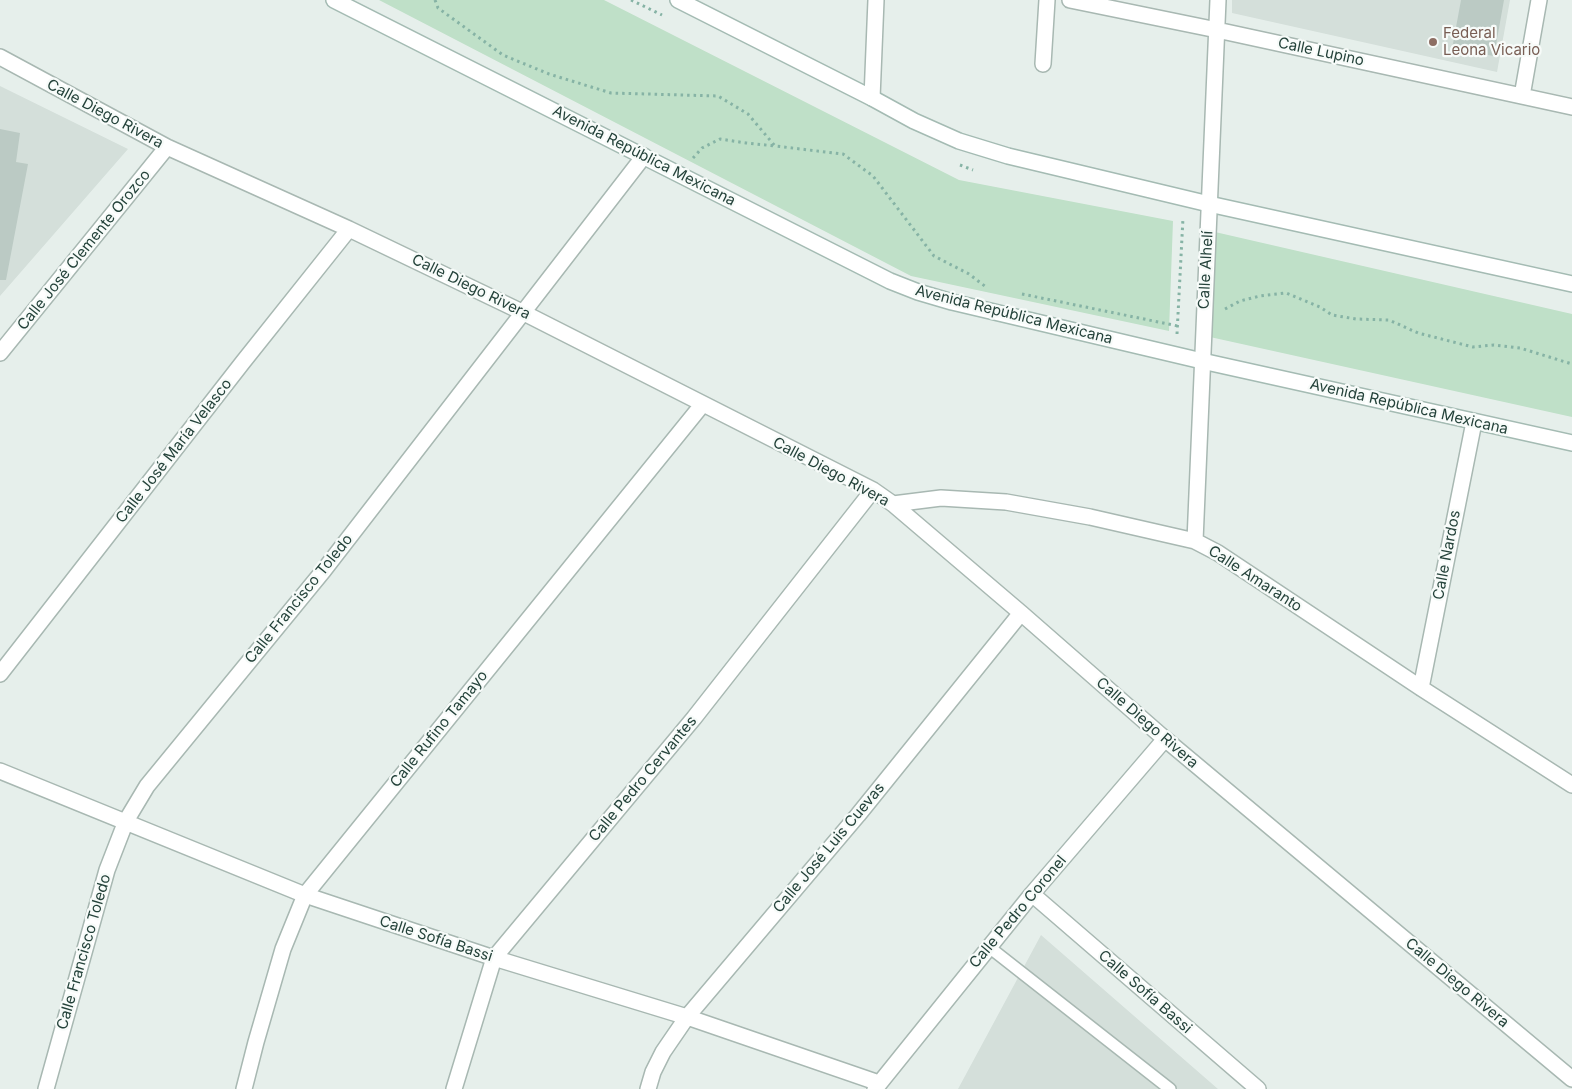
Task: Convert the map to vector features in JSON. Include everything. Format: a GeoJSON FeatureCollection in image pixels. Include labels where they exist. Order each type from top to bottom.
{"type":"FeatureCollection","features":[{"type":"Feature","properties":{"kind":"street","name":"Avenida República Mexicana"},"geometry":{"type":"LineString","coordinates":[[334,0],[890,281],[918,292],[952,302],[1202,361],[1572,443]]}},
{"type":"Feature","properties":{"kind":"street"},"geometry":{"type":"LineString","coordinates":[[678,0],[914,121],[959,141],[1008,156],[1209,204],[1572,284]]}},
{"type":"Feature","properties":{"kind":"street"},"geometry":{"type":"LineString","coordinates":[[872,98],[876,0]]}},
{"type":"Feature","properties":{"kind":"street"},"geometry":{"type":"LineString","coordinates":[[1043,64],[1047,0]]}},
{"type":"Feature","properties":{"kind":"street","name":"Calle Lupino"},"geometry":{"type":"LineString","coordinates":[[1070,0],[1572,107]]}},
{"type":"Feature","properties":{"kind":"street","name":"Calle Alhelí"},"geometry":{"type":"LineString","coordinates":[[1195,541],[1218,0]]}},
{"type":"Feature","properties":{"kind":"street"},"geometry":{"type":"LineString","coordinates":[[1522,96],[1539,0]]}},
{"type":"Feature","properties":{"kind":"street","name":"Calle Diego Rivera"},"geometry":{"type":"LineString","coordinates":[[0,57],[167,147],[350,229],[524,312],[873,490],[893,504],[1021,613],[1165,739],[1572,1079]]}},
{"type":"Feature","properties":{"kind":"street","name":"Calle José Clemente Orozco"},"geometry":{"type":"LineString","coordinates":[[0,353],[167,147]]}},
{"type":"Feature","properties":{"kind":"street","name":"Calle Francisco Toledo"},"geometry":{"type":"LineString","coordinates":[[46,1089],[107,870],[126,821],[147,786],[324,570],[644,156]]}},
{"type":"Feature","properties":{"kind":"street","name":"Calle José María Velasco"},"geometry":{"type":"LineString","coordinates":[[0,674],[243,362],[350,229]]}},
{"type":"Feature","properties":{"kind":"street","name":"Calle Rufino Tamayo"},"geometry":{"type":"LineString","coordinates":[[244,1089],[283,949],[305,895],[702,404]]}},
{"type":"Feature","properties":{"kind":"street","name":"Calle Nardos"},"geometry":{"type":"LineString","coordinates":[[1421,688],[1474,422]]}},
{"type":"Feature","properties":{"kind":"street","name":"Calle Pedro Cervantes"},"geometry":{"type":"LineString","coordinates":[[454,1089],[494,958],[694,718],[873,490]]}},
{"type":"Feature","properties":{"kind":"street","name":"Calle Amaranto"},"geometry":{"type":"LineString","coordinates":[[893,504],[941,498],[1006,502],[1090,516],[1195,541],[1218,553],[1421,688],[1572,785]]}},
{"type":"Feature","properties":{"kind":"street","name":"Calle José Luis Cuevas"},"geometry":{"type":"LineString","coordinates":[[648,1089],[653,1072],[687,1017],[858,815],[1021,613]]}},
{"type":"Feature","properties":{"kind":"street","name":"Calle Pedro Coronel"},"geometry":{"type":"LineString","coordinates":[[877,1086],[1032,894],[1165,739]]}},
{"type":"Feature","properties":{"kind":"street","name":"Calle Sofía Bassi"},"geometry":{"type":"LineString","coordinates":[[0,771],[305,895],[494,958],[687,1017],[877,1086]]}},
{"type":"Feature","properties":{"kind":"street","name":"Calle Sofía Bassi"},"geometry":{"type":"LineString","coordinates":[[1032,894],[1258,1089]]}},
{"type":"Feature","properties":{"kind":"lane"},"geometry":{"type":"LineString","coordinates":[[989,947],[1170,1089]]}},
{"type":"Feature","properties":{"kind":"path"},"geometry":{"type":"LineString","coordinates":[[435,0],[438,8],[503,55],[549,74],[611,93],[718,96],[748,114],[775,146]]}},
{"type":"Feature","properties":{"kind":"path"},"geometry":{"type":"LineString","coordinates":[[631,0],[666,18]]}},
{"type":"Feature","properties":{"kind":"path"},"geometry":{"type":"LineString","coordinates":[[689,161],[702,148],[720,139],[746,144],[843,154],[873,176],[934,256],[968,274],[986,287]]}},
{"type":"Feature","properties":{"kind":"path"},"geometry":{"type":"LineString","coordinates":[[956,164],[974,170]]}},
{"type":"Feature","properties":{"kind":"path"},"geometry":{"type":"LineString","coordinates":[[1177,343],[1183,214]]}},
{"type":"Feature","properties":{"kind":"path"},"geometry":{"type":"LineString","coordinates":[[1014,293],[1178,326]]}},
{"type":"Feature","properties":{"kind":"path"},"geometry":{"type":"LineString","coordinates":[[1224,310],[1240,301],[1286,293],[1320,306],[1332,314],[1356,319],[1389,320],[1418,333],[1473,347],[1494,345],[1520,348],[1572,364]]}},
{"type":"Feature","properties":{"kind":"shaded area","name":"Federal Leona Vicario"},"geometry":{"type":"Polygon","coordinates":[[[1232,0],[1510,0],[1497,72],[1232,13],[1232,0]]]}},
{"type":"Feature","properties":{"kind":"shaded area"},"geometry":{"type":"Polygon","coordinates":[[[0,86],[128,149],[0,296],[0,86]]]}},
{"type":"Feature","properties":{"kind":"shaded area"},"geometry":{"type":"Polygon","coordinates":[[[1041,935],[1218,1089],[958,1089],[1041,935]]]}},
{"type":"Feature","properties":{"kind":"green space"},"geometry":{"type":"Polygon","coordinates":[[[379,0],[604,0],[959,180],[1173,221],[1169,331],[911,276],[379,0]]]}},
{"type":"Feature","properties":{"kind":"green space"},"geometry":{"type":"Polygon","coordinates":[[[1215,232],[1572,314],[1572,417],[1210,337],[1215,232]]]}},
{"type":"Feature","properties":{"kind":"building"},"geometry":{"type":"Polygon","coordinates":[[[1461,0],[1504,0],[1494,56],[1452,49],[1461,0]]]}},
{"type":"Feature","properties":{"kind":"building"},"geometry":{"type":"Polygon","coordinates":[[[0,129],[20,133],[16,162],[28,164],[6,280],[0,280],[0,129]]]}},
{"type":"Feature","properties":{"kind":"place","name":"Federal Leona Vicario"},"geometry":{"type":"Point","coordinates":[1433,42]}}]}
